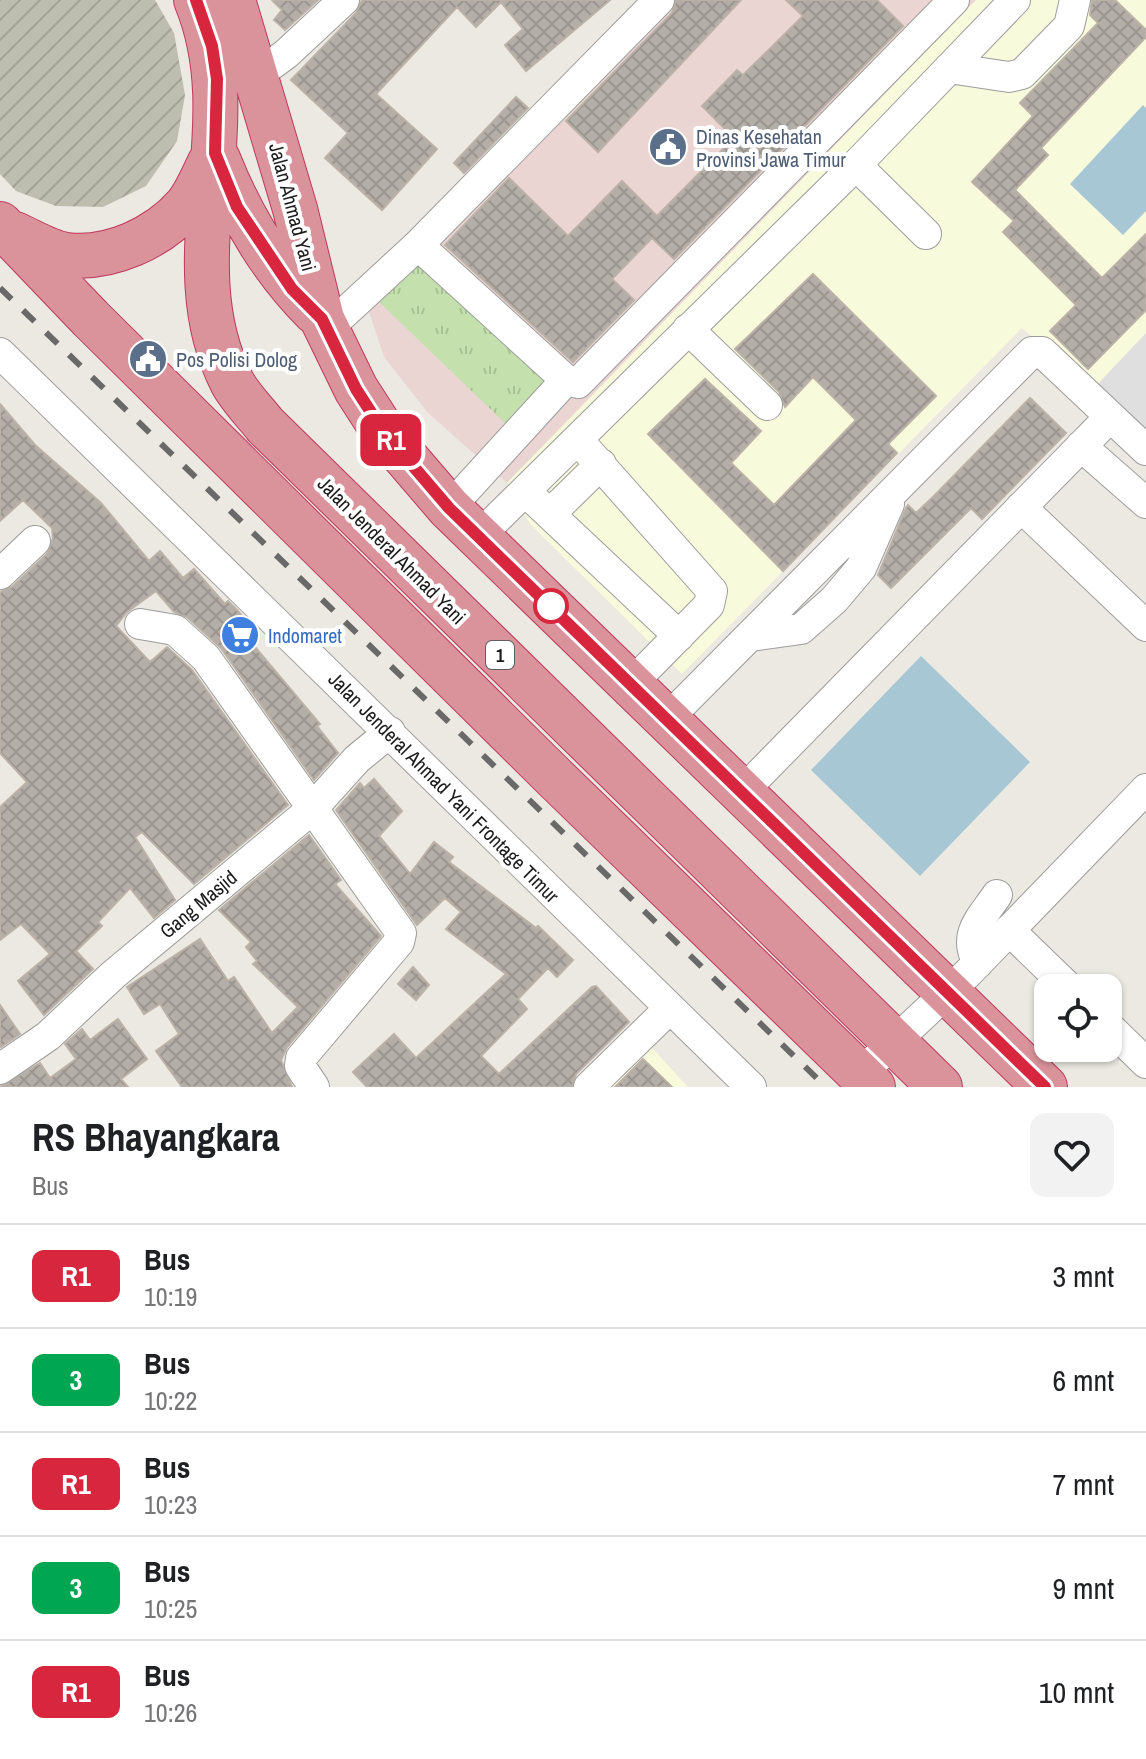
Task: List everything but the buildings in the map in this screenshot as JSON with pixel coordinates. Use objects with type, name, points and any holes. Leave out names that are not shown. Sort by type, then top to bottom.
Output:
[{"type":"highway","name":"Jalan Jenderal Ahmad Yani","points":[[196,0],[212,46],[217,79],[216,151],[204,263],[216,344],[233,384],[265,425],[928,1010],[940,1087]]},
{"type":"highway","name":"Jalan Ahmad Yani","points":[[233,0],[324,324],[356,389],[383,431],[464,522],[742,792],[928,1010],[1045,1087]]},
{"type":"highway","points":[[3,227],[66,255],[99,254],[132,244],[162,228],[187,205],[258,82]]},
{"type":"highway","points":[[216,151],[248,226],[292,289],[324,324]]},
{"type":"highway","name":"1","points":[[3,227],[125,353],[866,1081]]},
{"type":"street","points":[[258,82],[344,0]]},
{"type":"street","points":[[324,324],[418,245],[659,0]]},
{"type":"street","points":[[464,522],[525,491],[856,165],[1015,0]]},
{"type":"street","points":[[949,68],[1009,77],[1022,74],[1069,26],[1075,0]]},
{"type":"street","points":[[418,245],[566,380],[578,383],[950,2]]},
{"type":"street","points":[[856,165],[926,234]]},
{"type":"street","points":[[688,329],[767,405]]},
{"type":"street","points":[[668,718],[1032,352],[1042,352],[1146,450]]},
{"type":"street","name":"Jalan Jenderal Ahmad Yani Frontage Timur","points":[[0,353],[751,1087]]},
{"type":"street","points":[[464,522],[566,380]]},
{"type":"street","points":[[742,792],[1110,417]]},
{"type":"street","points":[[578,440],[712,591],[709,605],[631,684]]},
{"type":"street","points":[[1081,446],[1146,503]]},
{"type":"street","points":[[550,514],[601,464]]},
{"type":"street","points":[[525,491],[679,636]]},
{"type":"street","points":[[1021,507],[1146,626]]},
{"type":"street","points":[[0,574],[35,541]]},
{"type":"street","points":[[140,624],[175,630],[196,648],[238,700],[311,810],[401,933],[399,942],[301,1058],[300,1066],[314,1087]]},
{"type":"street","name":"Gang Masjid","points":[[0,1069],[48,1036],[113,975],[311,810],[357,759],[390,732]]},
{"type":"street","points":[[866,1081],[928,1010],[1146,789]]},
{"type":"street","points":[[928,1010],[970,943],[973,930],[997,895]]},
{"type":"street","points":[[1009,930],[1055,974]]},
{"type":"street","points":[[589,1087],[669,1009]]},
{"type":"street","points":[[1122,1040],[1146,1063]]},
{"type":"shaded area","points":[[0,0],[155,0],[174,33],[185,95],[177,141],[146,186],[103,207],[56,206],[16,191],[0,174]]},
{"type":"shaded area","name":"Dinas Kesehatan Provinsi Jawa Timur","points":[[642,0],[976,0],[507,483],[428,413],[384,357],[363,294]]},
{"type":"shaded area","points":[[976,0],[1146,0],[1146,434],[1022,328],[682,674],[530,524],[507,483]]},
{"type":"shaded area","points":[[1146,333],[1146,434],[1093,389]]},
{"type":"shaded area","points":[[643,1038],[688,1087],[593,1087]]},
{"type":"green space","points":[[424,251],[558,379],[511,429],[377,300]]},
{"type":"water","points":[[1143,105],[1146,108],[1146,211],[1123,235],[1070,184]]},
{"type":"water","points":[[921,656],[1030,762],[920,876],[811,770]]},
{"type":"railway","points":[[0,288],[826,1087]]},
{"type":"bus line","name":"R1","points":[[196,0],[212,46],[217,79],[215,153],[237,207],[292,289],[322,319],[356,389],[383,431],[449,508],[1045,1087]]},
{"type":"place","name":"Dinas Kesehatan Provinsi Jawa Timur","points":[[668,147]]},
{"type":"place","name":"Pos Polisi Dolog","points":[[148,359]]},
{"type":"place","name":"Indomaret","points":[[240,635]]}]
